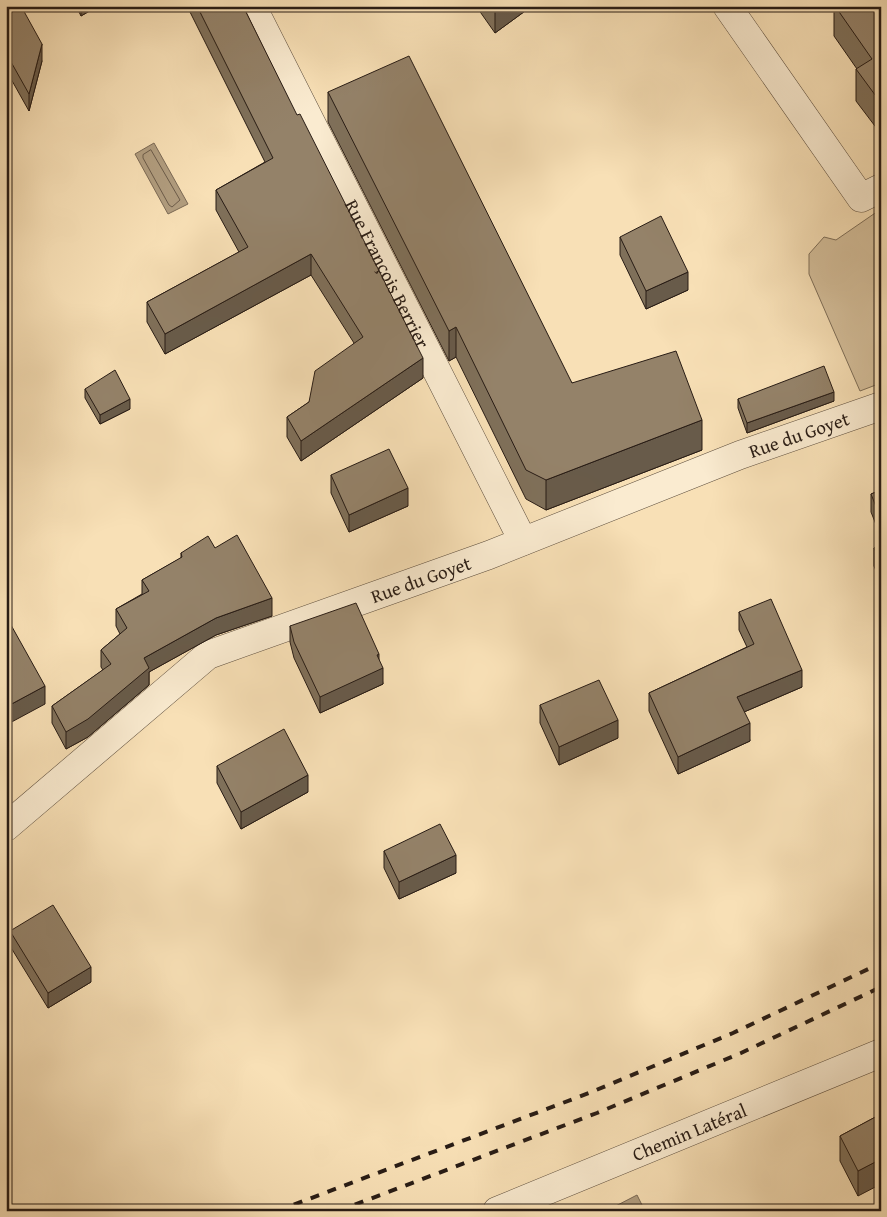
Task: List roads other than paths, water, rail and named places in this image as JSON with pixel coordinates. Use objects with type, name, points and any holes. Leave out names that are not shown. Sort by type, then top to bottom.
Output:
[{"type":"street","name":"Rue François Berrier","points":[[252,6],[523,541]]},
{"type":"street","points":[[727,6],[861,198],[881,188]]},
{"type":"street","name":"Rue du Goyet","points":[[6,826],[208,655],[523,541],[740,455],[881,406]]},
{"type":"street","name":"Chemin Latéral","points":[[497,1211],[881,1053]]},
{"type":"water","points":[[154,143],[188,204],[168,214],[135,154]]},
{"type":"water","points":[[637,1195],[645,1211],[606,1211]]},
{"type":"railway","points":[[277,1211],[589,1093],[733,1033],[881,963]]},
{"type":"railway","points":[[338,1211],[597,1113],[741,1053],[881,987]]}]
